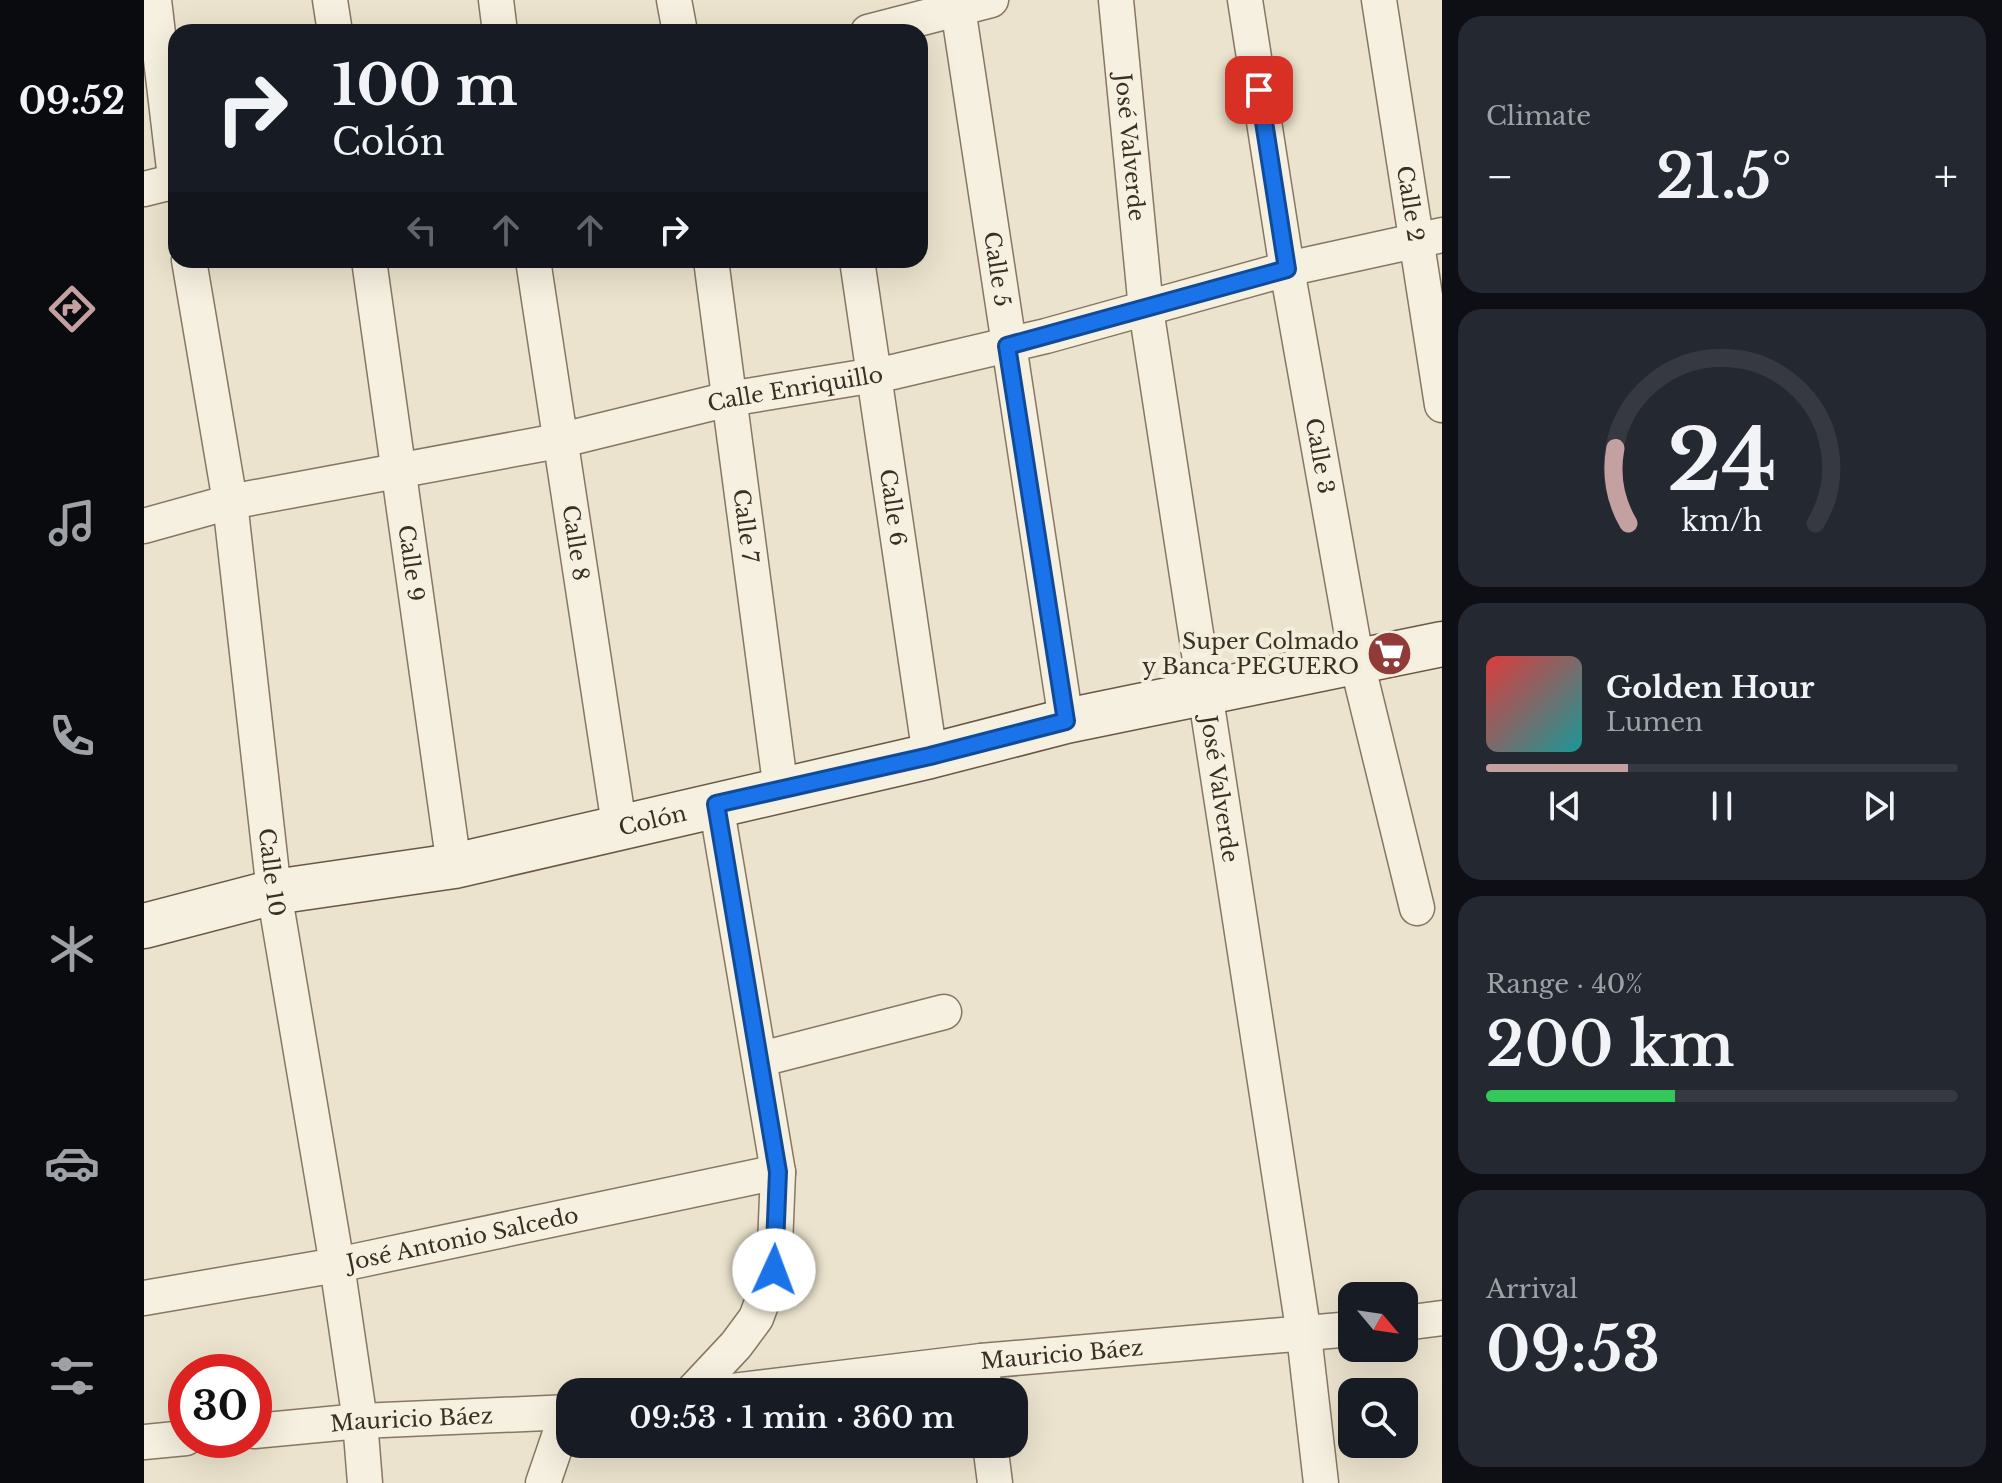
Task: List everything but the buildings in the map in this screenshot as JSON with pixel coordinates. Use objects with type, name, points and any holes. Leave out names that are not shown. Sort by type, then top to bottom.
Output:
[{"type":"street","points":[[154,0],[168,116]]},
{"type":"street","points":[[330,0],[334,24]]},
{"type":"street","points":[[496,0],[499,24]]},
{"type":"street","points":[[674,0],[678,24]]},
{"type":"street","name":"José Valverde","points":[[1116,0],[1146,309],[1304,1335],[1321,1483]]},
{"type":"street","name":"Calle 3","points":[[1245,0],[1287,269],[1357,663],[1417,908]]},
{"type":"street","name":"Calle 2","points":[[1379,0],[1428,238],[1442,405]]},
{"type":"street","points":[[899,24],[975,4]]},
{"type":"street","name":"Calle 5","points":[[975,4],[1007,346],[1066,721]]},
{"type":"street","points":[[144,189],[168,184]]},
{"type":"street","name":"Calle Enriquillo","points":[[144,526],[230,502],[558,441],[729,399],[873,375],[1007,346],[1287,269],[1428,238]]},
{"type":"street","name":"Calle 10","points":[[190,268],[230,502],[274,892],[337,1265],[360,1421],[365,1483]]},
{"type":"street","name":"Calle 9","points":[[370,268],[454,866]]},
{"type":"street","name":"Calle 8","points":[[534,268],[558,441],[619,825]]},
{"type":"street","name":"Calle 7","points":[[712,268],[781,791]]},
{"type":"street","name":"Calle 6","points":[[858,268],[930,756]]},
{"type":"street","name":"Colón","points":[[144,926],[274,892],[454,866],[619,825],[930,756],[1066,721],[1442,644]]},
{"type":"street","points":[[705,1378],[756,1318],[774,1270],[778,1172],[716,804]]},
{"type":"street","points":[[761,1059],[944,1012]]},
{"type":"street","name":"José Antonio Salcedo","points":[[144,1298],[337,1265],[778,1172]]},
{"type":"street","points":[[1418,1321],[1442,1318]]},
{"type":"street","name":"Mauricio Báez","points":[[951,1378],[1338,1331]]},
{"type":"street","name":"Mauricio Báez","points":[[272,1429],[360,1421],[556,1413]]},
{"type":"street","points":[[144,1442],[168,1440]]},
{"type":"street","points":[[543,1483],[556,1447]]},
{"type":"street","points":[[992,1458],[995,1483]]},
{"type":"place","name":"Super Colmado y Banca PEGUERO","points":[[1390,654]]},
{"type":"route","points":[[774,1270],[778,1172],[716,804],[930,756],[1066,721],[1007,346],[1184,300],[1287,269],[1259,90]]}]
